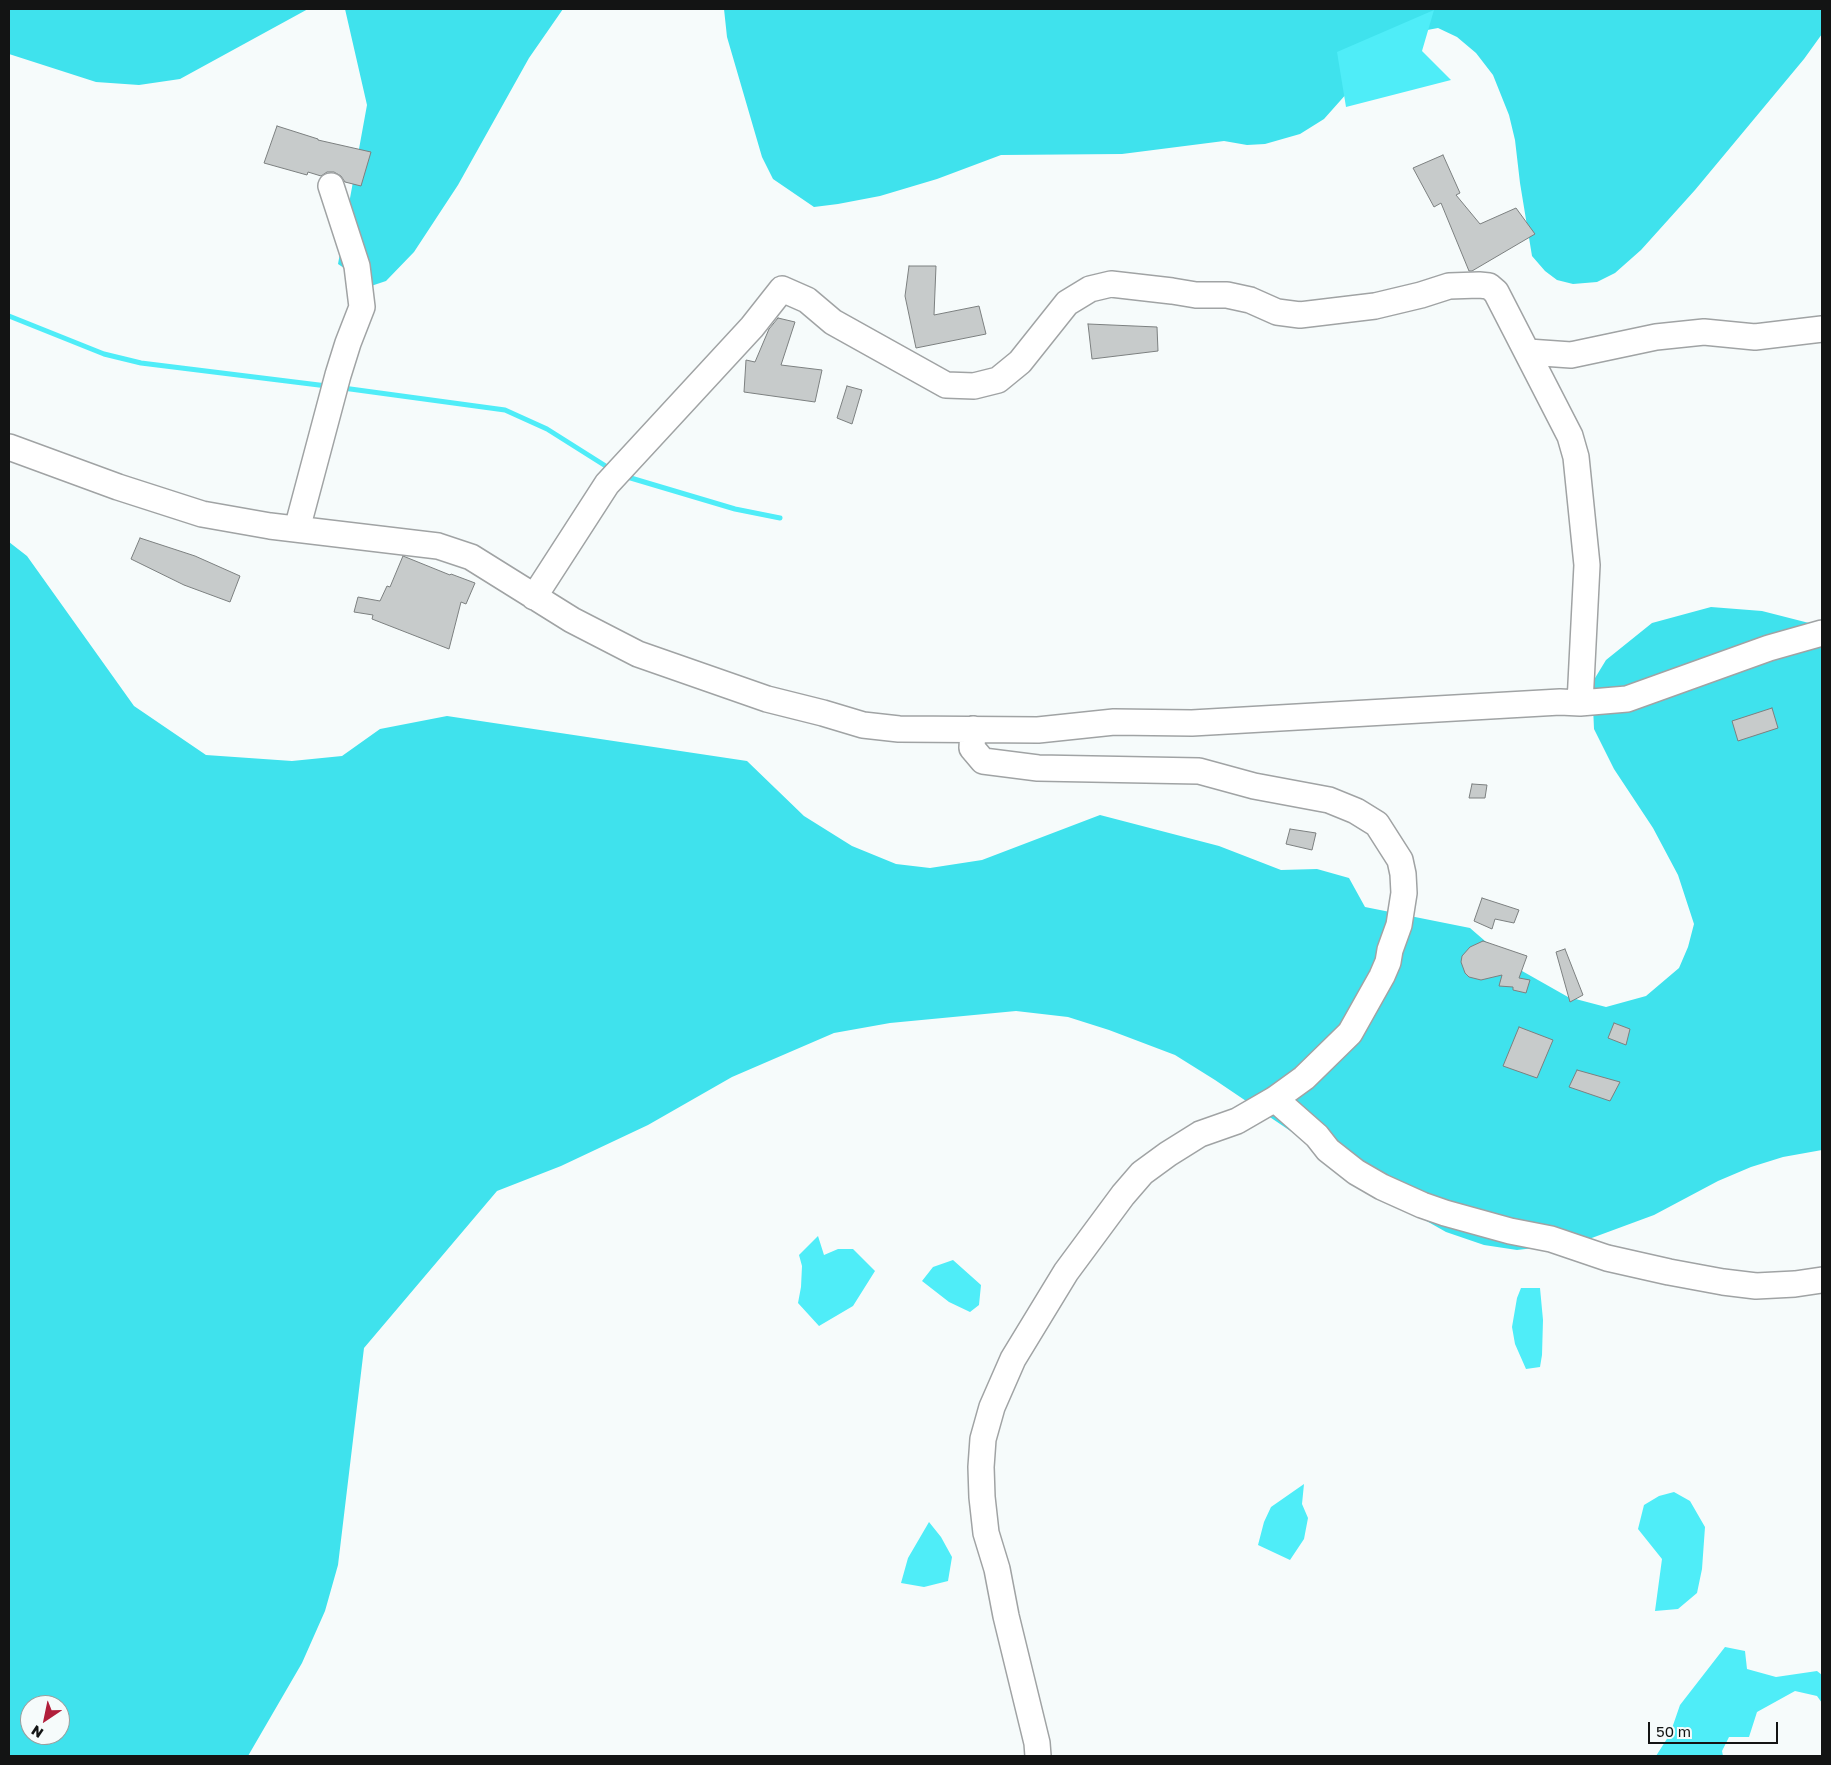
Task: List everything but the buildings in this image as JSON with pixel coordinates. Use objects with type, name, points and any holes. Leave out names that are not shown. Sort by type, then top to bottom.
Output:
[{"type":"street","points":[[297,529],[338,375],[362,307],[357,266],[331,186]]},
{"type":"street","points":[[534,597],[607,484],[752,327],[782,290],[807,300],[833,322],[946,385],[974,386],[998,380],[1020,362],[1067,303],[1090,289],[1111,284],[1196,295],[1227,295],[1250,300],[1277,312],[1300,315],[1374,306],[1449,286],[1489,286],[1496,292],[1528,352],[1570,436],[1576,457],[1587,565],[1580,703]]},
{"type":"street","points":[[1528,352],[1571,355],[1666,336],[1704,332],[1755,336],[1822,329]]},
{"type":"street","points":[[9,447],[118,487],[202,514],[270,526],[438,546],[471,557],[572,620],[638,654],[767,699],[863,725],[899,729],[1038,730],[1114,722],[1192,723],[1627,699],[1768,648],[1822,633]]},
{"type":"street","points":[[973,729],[972,748],[983,761],[1038,768],[1199,772],[1254,786],[1328,800],[1356,811],[1377,824],[1400,860],[1403,874],[1404,893],[1399,925],[1390,950],[1388,962],[1350,1033],[1304,1078],[1275,1099],[1237,1121],[1200,1134],[1142,1173],[1123,1195],[1066,1272],[1013,1358],[992,1407],[983,1439],[981,1467],[986,1533],[997,1569],[1006,1616],[1037,1743],[1038,1756]]},
{"type":"street","points":[[1275,1099],[1317,1136],[1328,1150],[1356,1172],[1406,1198],[1445,1213],[1510,1231],[1551,1239],[1607,1258],[1723,1282],[1756,1286],[1795,1284],[1822,1280]]},
{"type":"shaded area","points":[[9,9],[308,9],[180,79],[139,85],[96,82],[9,54]]},
{"type":"shaded area","points":[[345,9],[563,9],[529,58],[458,185],[414,252],[386,281],[371,286],[338,264],[367,105]]},
{"type":"shaded area","points":[[724,9],[1822,9],[1822,34],[1804,59],[1695,190],[1641,250],[1615,273],[1597,282],[1573,284],[1557,280],[1545,271],[1532,256],[1515,140],[1509,115],[1493,75],[1476,53],[1457,37],[1438,28],[1422,31],[1348,92],[1324,119],[1300,134],[1265,144],[1247,145],[1224,141],[1122,154],[1001,155],[937,179],[880,196],[814,207],[773,179],[762,157],[727,37]]},
{"type":"shaded area","points":[[1434,10],[1422,51],[1451,80],[1346,107],[1337,52]]},
{"type":"shaded area","points":[[9,542],[27,556],[134,706],[206,755],[292,761],[342,756],[380,729],[447,716],[747,761],[804,816],[852,846],[896,864],[930,868],[982,860],[1100,815],[1219,846],[1281,870],[1317,869],[1349,878],[1365,907],[1470,928],[1515,967],[1568,997],[1606,1007],[1646,996],[1679,968],[1688,947],[1694,924],[1678,875],[1653,828],[1614,769],[1594,729],[1592,683],[1606,660],[1652,623],[1711,607],[1762,611],[1809,623],[1822,632],[1822,1150],[1783,1157],[1751,1167],[1718,1181],[1654,1215],[1589,1239],[1517,1250],[1484,1245],[1446,1232],[1388,1197],[1175,1055],[1109,1030],[1068,1017],[1016,1011],[890,1023],[834,1033],[732,1077],[648,1125],[561,1166],[497,1191],[364,1348],[338,1565],[325,1611],[302,1663],[248,1756],[9,1756]]},
{"type":"shaded area","points":[[818,1236],[824,1255],[838,1249],[853,1249],[875,1271],[853,1306],[819,1326],[798,1303],[802,1266],[799,1255]]},
{"type":"shaded area","points":[[953,1260],[981,1285],[979,1305],[970,1312],[949,1302],[922,1281],[933,1267]]},
{"type":"shaded area","points":[[1521,1288],[1540,1288],[1543,1320],[1540,1367],[1526,1369],[1515,1344],[1512,1327],[1517,1298]]},
{"type":"shaded area","points":[[1304,1484],[1302,1504],[1308,1518],[1304,1539],[1290,1560],[1258,1545],[1264,1522],[1271,1507]]},
{"type":"shaded area","points":[[1674,1492],[1690,1501],[1705,1527],[1702,1569],[1697,1593],[1678,1609],[1655,1611],[1662,1559],[1638,1529],[1644,1505],[1659,1496]]},
{"type":"shaded area","points":[[929,1522],[941,1537],[952,1557],[948,1581],[924,1587],[901,1583],[908,1558]]},
{"type":"shaded area","points":[[1725,1647],[1745,1651],[1747,1669],[1776,1677],[1817,1671],[1822,1675],[1822,1703],[1817,1696],[1795,1691],[1757,1712],[1749,1737],[1729,1737],[1722,1751],[1723,1756],[1656,1756],[1670,1734],[1680,1705]]},
{"type":"waterway","points":[[9,316],[104,354],[141,363],[327,386]]},
{"type":"waterway","points":[[343,388],[505,410],[547,429],[612,470]]},
{"type":"waterway","points":[[624,476],[735,509],[780,518]]}]
